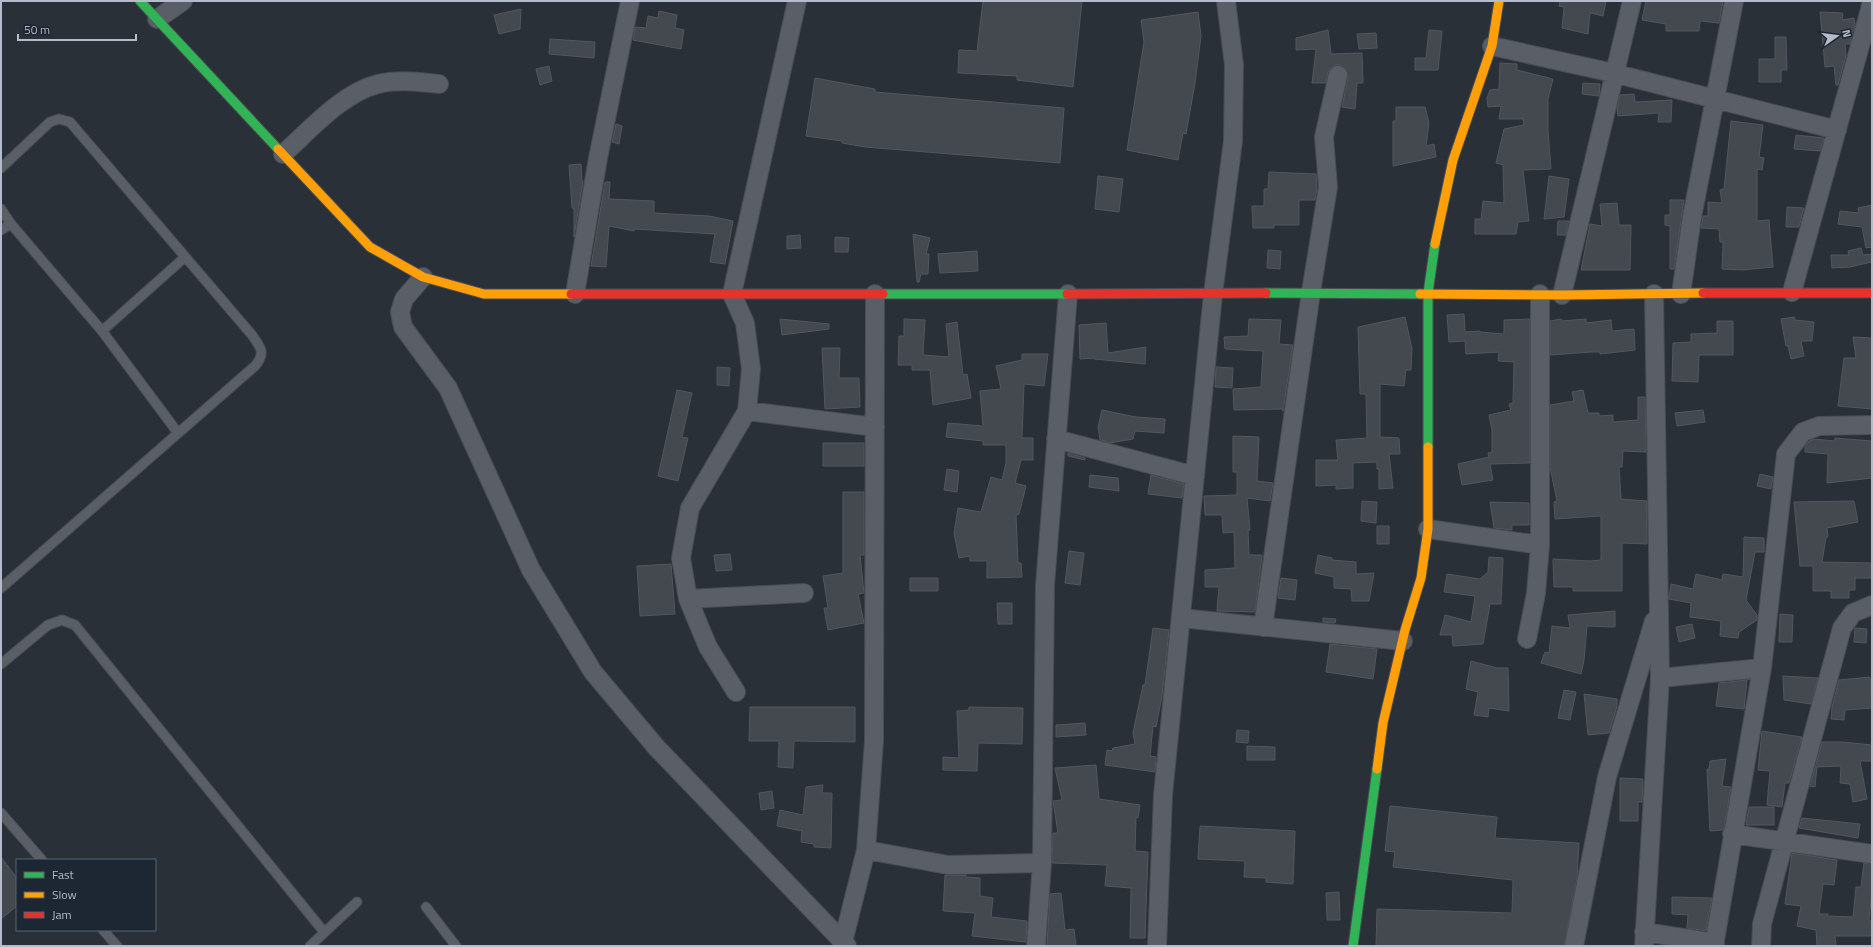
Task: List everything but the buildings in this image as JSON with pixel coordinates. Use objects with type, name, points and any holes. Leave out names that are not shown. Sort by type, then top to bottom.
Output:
[{"type":"street","points":[[140,1],[370,247],[423,277],[484,294],[1213,294],[1311,292],[1562,295],[1792,292],[1872,293]]},
{"type":"street","points":[[157,19],[183,1]]},
{"type":"street","points":[[575,294],[598,158],[630,1]]},
{"type":"street","points":[[736,692],[708,647],[688,599],[681,558],[690,508],[747,411],[751,369],[745,323],[732,294],[797,1]]},
{"type":"street","points":[[1157,946],[1163,795],[1213,294],[1233,141],[1234,65],[1226,1]]},
{"type":"street","points":[[1353,946],[1383,723],[1403,641],[1422,578],[1428,530],[1428,293],[1436,236],[1453,160],[1492,46],[1499,1]]},
{"type":"street","points":[[1562,295],[1613,73],[1632,1]]},
{"type":"street","points":[[1681,294],[1692,217],[1734,1]]},
{"type":"street","points":[[1792,292],[1872,2]]},
{"type":"street","points":[[1492,46],[1716,98],[1836,130]]},
{"type":"street","points":[[1263,627],[1311,292],[1328,187],[1324,137],[1338,75]]},
{"type":"street","points":[[283,154],[357,91],[378,84],[400,81],[439,84]]},
{"type":"street","points":[[423,277],[404,299],[400,312],[403,327],[448,388],[531,570],[593,672],[656,747],[845,944]]},
{"type":"street","points":[[845,944],[866,850],[874,742],[875,294]]},
{"type":"street","points":[[1036,946],[1042,863],[1045,585],[1068,294]]},
{"type":"street","points":[[1527,639],[1536,594],[1540,545],[1540,294]]},
{"type":"street","points":[[1654,294],[1660,678],[1644,939],[1715,944],[1732,834],[1762,668],[1786,454],[1802,432],[1819,426],[1872,424]]},
{"type":"street","points":[[747,411],[875,427]]},
{"type":"street","points":[[1056,439],[1195,476]]},
{"type":"street","points":[[1428,530],[1540,545]]},
{"type":"street","points":[[688,599],[804,593]]},
{"type":"street","points":[[1574,946],[1607,777],[1659,603]]},
{"type":"street","points":[[1761,946],[1762,924],[1842,628],[1853,613],[1872,605]]},
{"type":"street","points":[[1180,618],[1403,641]]},
{"type":"street","points":[[1660,678],[1762,668]]},
{"type":"street","points":[[1732,834],[1872,854]]},
{"type":"street","points":[[866,850],[948,865],[1042,863]]},
{"type":"lane","points":[[1,168],[50,122],[59,119],[70,122],[184,258],[252,335],[262,352],[262,359],[255,366],[1,588]]},
{"type":"lane","points":[[1,209],[11,224],[102,331],[178,433]]},
{"type":"lane","points":[[1,230],[11,224]]},
{"type":"lane","points":[[102,331],[184,258]]},
{"type":"lane","points":[[1,664],[48,625],[62,620],[75,625],[324,932]]},
{"type":"lane","points":[[1,813],[41,859]]},
{"type":"lane","points":[[310,946],[357,902]]},
{"type":"lane","points":[[426,907],[456,946]]},
{"type":"lane","points":[[104,931],[117,946]]},
{"type":"traffic: fast","points":[[140,1],[278,149]]},
{"type":"traffic: fast","points":[[1428,447],[1428,293],[1435,244]]},
{"type":"traffic: fast","points":[[1266,293],[1420,294]]},
{"type":"traffic: fast","points":[[883,294],[1067,294]]},
{"type":"traffic: fast","points":[[1353,946],[1377,769]]},
{"type":"traffic: slow","points":[[1435,244],[1453,160],[1492,46],[1499,1]]},
{"type":"traffic: slow","points":[[278,149],[370,247],[423,277],[484,294],[571,294]]},
{"type":"traffic: slow","points":[[1420,294],[1564,295],[1703,293]]},
{"type":"traffic: slow","points":[[1377,769],[1383,723],[1405,630],[1421,578],[1428,529],[1428,447]]},
{"type":"traffic: jam","points":[[1067,294],[1266,293]]},
{"type":"traffic: jam","points":[[1703,293],[1872,293]]},
{"type":"traffic: jam","points":[[571,294],[883,294]]}]
